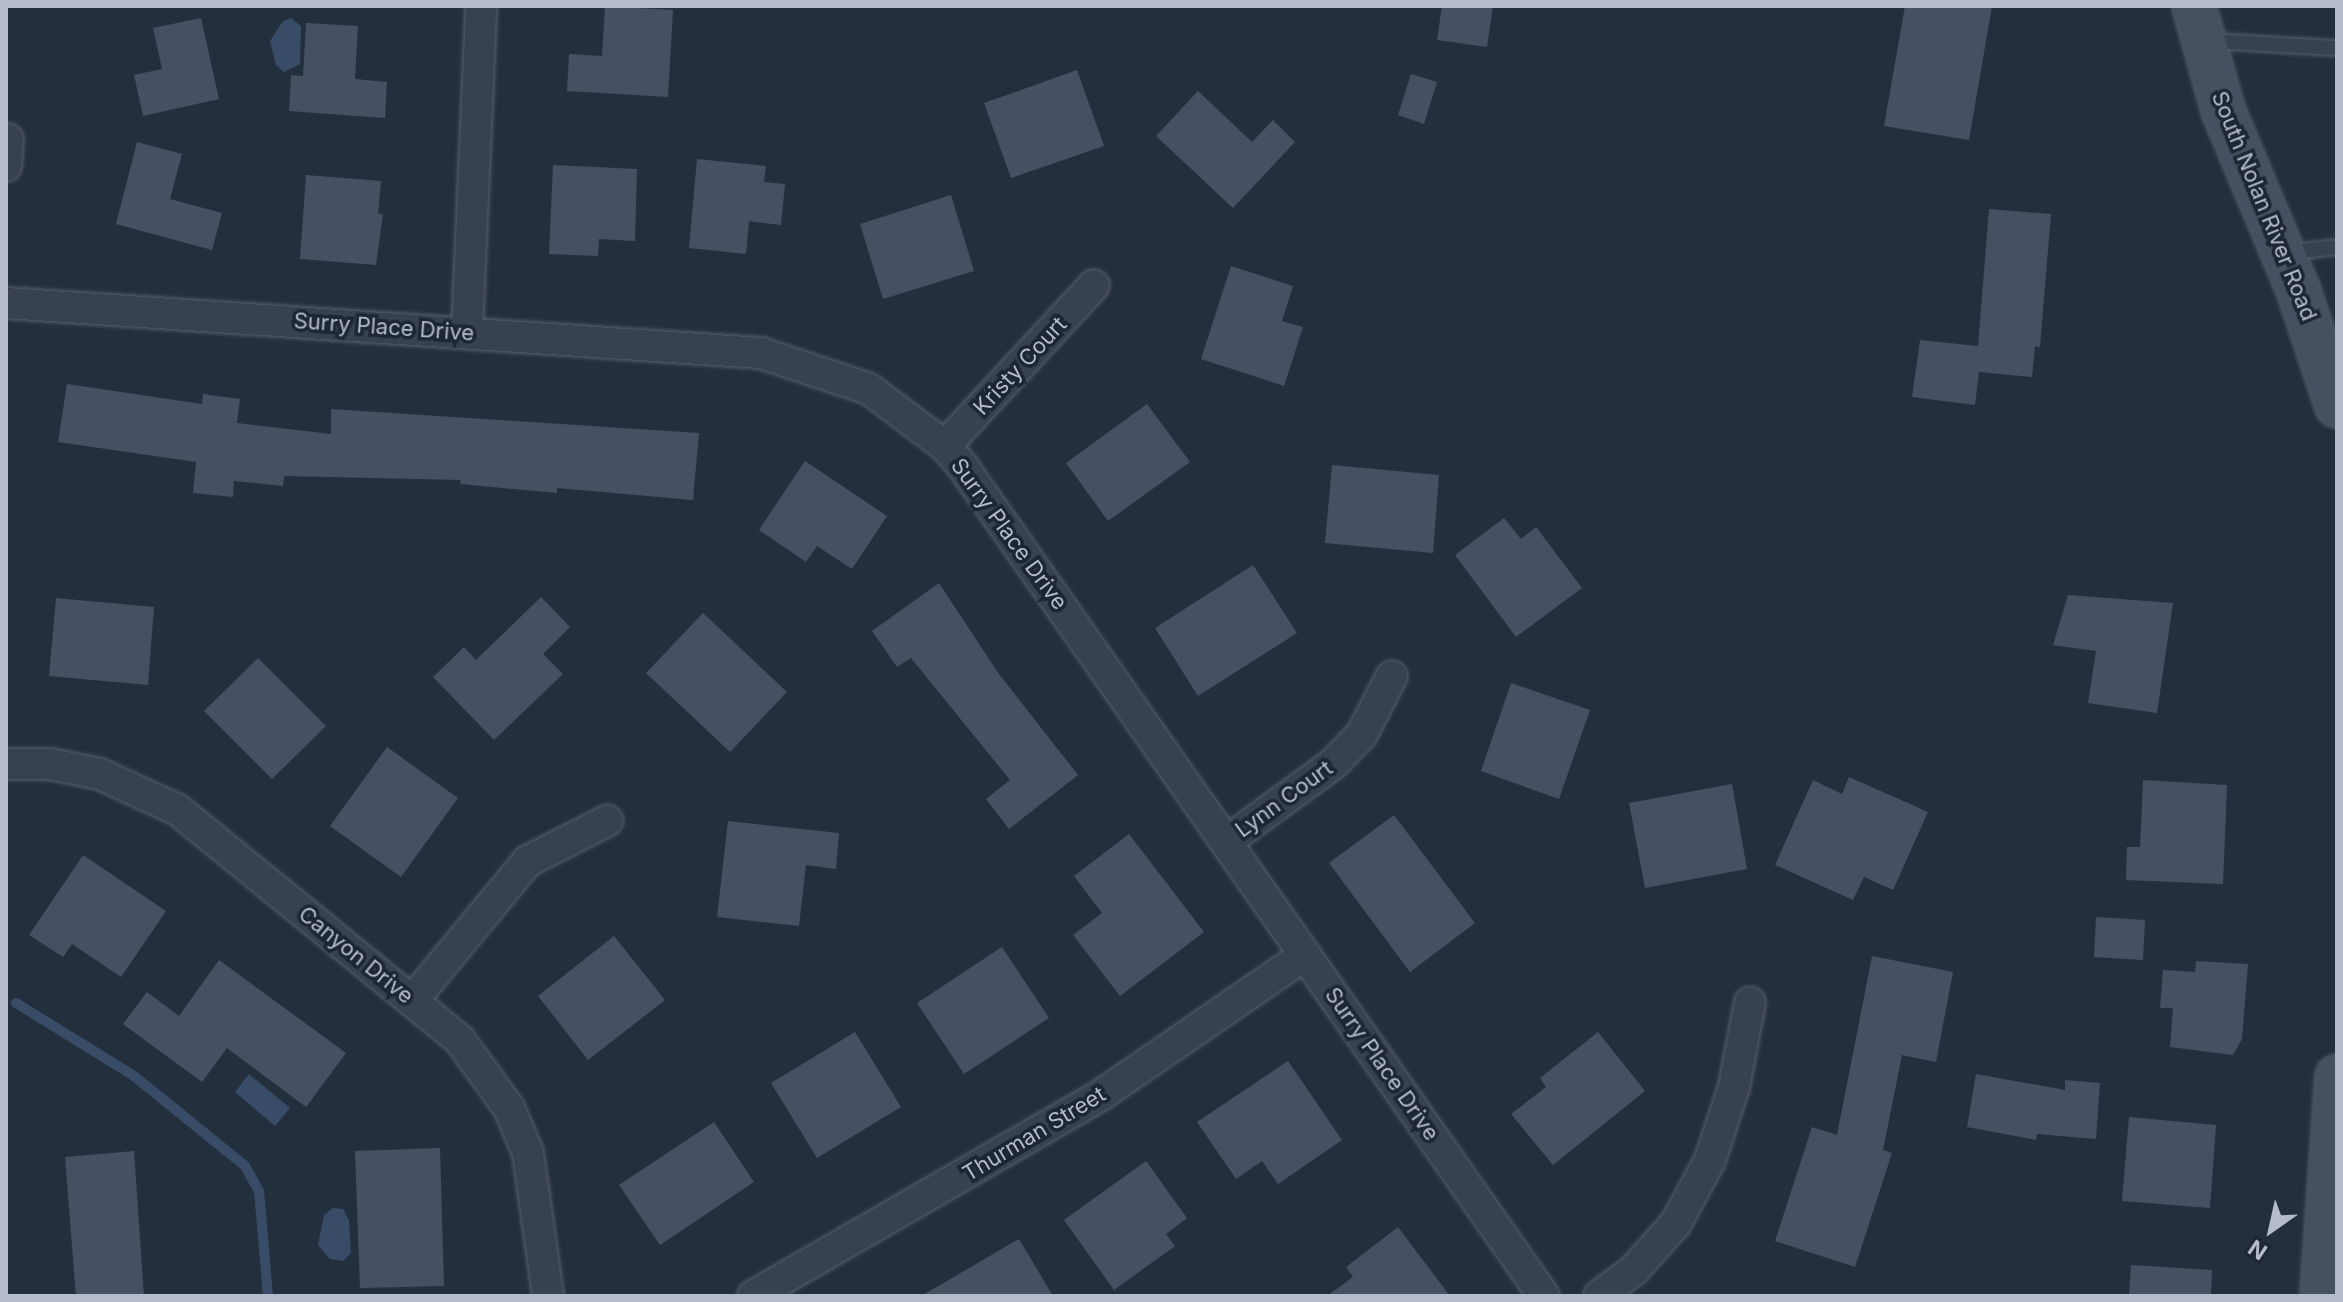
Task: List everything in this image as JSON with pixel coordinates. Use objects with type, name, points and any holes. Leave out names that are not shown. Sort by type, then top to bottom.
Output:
[{"type":"main road","name":"South Nolan River Road","points":[[2198,23],[2223,110],[2283,253],[2337,406]]},
{"type":"main road","points":[[2322,1296],[2337,1077]]},
{"type":"street","points":[[467,332],[481,6]]},
{"type":"street","name":"Kristy Court","points":[[945,446],[1094,285]]},
{"type":"street","name":"Surry Place Drive","points":[[6,303],[761,353],[869,389],[945,446],[1544,1296]]},
{"type":"street","name":"Lynn Court","points":[[1226,842],[1333,764],[1362,734],[1392,676]]},
{"type":"street","name":"Canyon Drive","points":[[6,764],[50,764],[100,774],[178,810],[459,1039],[509,1108],[528,1153],[548,1296]]},
{"type":"street","points":[[412,1001],[528,861],[607,821]]},
{"type":"street","name":"Thurman Street","points":[[753,1296],[1104,1093],[1305,955]]},
{"type":"street","points":[[1599,1296],[1634,1270],[1676,1223],[1710,1160],[1734,1087],[1750,1002]]},
{"type":"lane","points":[[2198,23],[2337,48]]},
{"type":"lane","points":[[2283,253],[2337,247]]},
{"type":"water","points":[[291,18],[301,26],[300,64],[284,72],[276,65],[270,41],[283,21]]},
{"type":"water","points":[[249,1074],[290,1108],[275,1126],[235,1092]]},
{"type":"water","points":[[333,1208],[343,1209],[349,1220],[351,1253],[343,1261],[330,1259],[318,1245],[324,1215]]},
{"type":"building","points":[[605,6],[673,10],[668,97],[567,91],[569,54],[602,56]]},
{"type":"building","points":[[1442,6],[1493,6],[1487,47],[1437,40]]},
{"type":"building","points":[[1905,6],[1992,6],[1969,140],[1884,126]]},
{"type":"building","points":[[201,18],[219,99],[143,116],[134,75],[162,69],[153,28]]},
{"type":"building","points":[[306,23],[358,26],[355,79],[387,82],[385,118],[289,111],[291,75],[303,76]]},
{"type":"building","points":[[1077,70],[1104,146],[1011,178],[984,103]]},
{"type":"building","points":[[1411,74],[1437,82],[1424,124],[1398,115]]},
{"type":"building","points":[[1198,91],[1252,142],[1273,120],[1295,142],[1233,208],[1156,136]]},
{"type":"building","points":[[137,142],[182,154],[170,199],[222,213],[212,250],[116,224]]},
{"type":"building","points":[[697,159],[766,166],[764,182],[785,184],[781,225],[749,221],[746,254],[689,248]]},
{"type":"building","points":[[553,165],[637,169],[635,241],[599,239],[598,256],[549,254]]},
{"type":"building","points":[[306,175],[381,181],[378,214],[383,214],[376,265],[300,259]]},
{"type":"building","points":[[951,195],[974,271],[883,299],[860,224]]},
{"type":"building","points":[[1989,209],[2051,214],[2040,347],[2035,346],[2032,377],[1979,372],[1975,405],[1912,397],[1920,340],[1978,346]]},
{"type":"building","points":[[1231,266],[1293,286],[1282,321],[1303,327],[1284,386],[1201,359]]},
{"type":"building","points":[[67,384],[202,404],[203,394],[240,399],[237,423],[331,434],[331,409],[699,433],[693,500],[557,488],[557,493],[460,484],[461,480],[284,476],[283,486],[234,481],[233,497],[193,493],[196,462],[58,442]]},
{"type":"building","points":[[1147,404],[1190,462],[1108,521],[1066,463]]},
{"type":"building","points":[[805,461],[887,516],[852,569],[817,546],[806,562],[759,530]]},
{"type":"building","points":[[1332,465],[1439,475],[1433,553],[1325,543]]},
{"type":"building","points":[[1504,518],[1521,539],[1536,527],[1582,588],[1516,637],[1455,555]]},
{"type":"building","points":[[1253,565],[1297,633],[1198,696],[1155,628]]},
{"type":"building","points":[[939,583],[999,674],[1078,775],[1009,829],[986,799],[1010,780],[911,658],[897,667],[872,631]]},
{"type":"building","points":[[2068,595],[2173,603],[2157,713],[2088,703],[2096,651],[2053,645]]},
{"type":"building","points":[[541,597],[570,627],[543,654],[563,674],[494,740],[433,677],[464,647],[476,660]]},
{"type":"building","points":[[56,598],[154,607],[148,685],[49,676]]},
{"type":"building","points":[[703,613],[787,692],[730,752],[646,673]]},
{"type":"building","points":[[258,658],[326,726],[272,779],[204,711]]},
{"type":"building","points":[[1511,683],[1590,710],[1559,799],[1481,771]]},
{"type":"building","points":[[387,747],[458,798],[401,877],[330,826]]},
{"type":"building","points":[[1849,777],[1928,812],[1893,890],[1864,877],[1853,900],[1775,865],[1813,780],[1842,794]]},
{"type":"building","points":[[2143,780],[2227,785],[2223,884],[2126,880],[2127,847],[2140,847]]},
{"type":"building","points":[[1732,784],[1747,869],[1645,888],[1629,803]]},
{"type":"building","points":[[1394,815],[1475,923],[1410,972],[1329,863]]},
{"type":"building","points":[[728,821],[839,833],[836,869],[806,865],[799,926],[717,917]]},
{"type":"building","points":[[1129,834],[1204,932],[1120,996],[1073,935],[1102,913],[1074,876]]},
{"type":"building","points":[[83,855],[166,911],[121,977],[72,944],[63,957],[29,935]]},
{"type":"building","points":[[2096,917],[2145,920],[2143,960],[2094,957]]},
{"type":"building","points":[[614,936],[665,1000],[588,1060],[538,996]]},
{"type":"building","points":[[1002,947],[1049,1018],[964,1074],[917,1003]]},
{"type":"building","points":[[1872,956],[1953,972],[1936,1062],[1902,1055],[1883,1150],[1892,1153],[1855,1267],[1775,1241],[1812,1127],[1837,1135]]},
{"type":"building","points":[[219,960],[346,1053],[306,1107],[227,1048],[202,1082],[123,1024],[147,992],[179,1016]]},
{"type":"building","points":[[2196,961],[2248,964],[2242,1039],[2233,1055],[2170,1047],[2173,1008],[2160,1008],[2163,970],[2195,972]]},
{"type":"building","points":[[855,1032],[901,1107],[817,1158],[771,1083]]},
{"type":"building","points":[[1598,1032],[1645,1091],[1553,1165],[1511,1114],[1546,1087],[1540,1078]]},
{"type":"building","points":[[1288,1061],[1342,1140],[1278,1184],[1262,1161],[1236,1179],[1197,1122]]},
{"type":"building","points":[[1976,1074],[2065,1090],[2065,1080],[2100,1083],[2096,1139],[2037,1134],[2036,1140],[1967,1127]]},
{"type":"building","points":[[2129,1117],[2216,1125],[2210,1208],[2122,1201]]},
{"type":"building","points":[[714,1122],[754,1182],[660,1245],[619,1185]]},
{"type":"building","points":[[440,1148],[444,1286],[360,1288],[355,1151]]},
{"type":"building","points":[[134,1151],[144,1296],[76,1296],[65,1157]]},
{"type":"building","points":[[1146,1161],[1187,1218],[1166,1234],[1175,1246],[1114,1290],[1064,1220]]},
{"type":"building","points":[[1398,1227],[1450,1296],[1327,1296],[1353,1277],[1346,1267]]},
{"type":"building","points":[[1019,1239],[1053,1296],[921,1296]]},
{"type":"building","points":[[2131,1265],[2212,1270],[2211,1296],[2129,1296]]},
{"type":"waterway","points":[[16,1003],[134,1076],[245,1166],[259,1191],[268,1296]]}]
